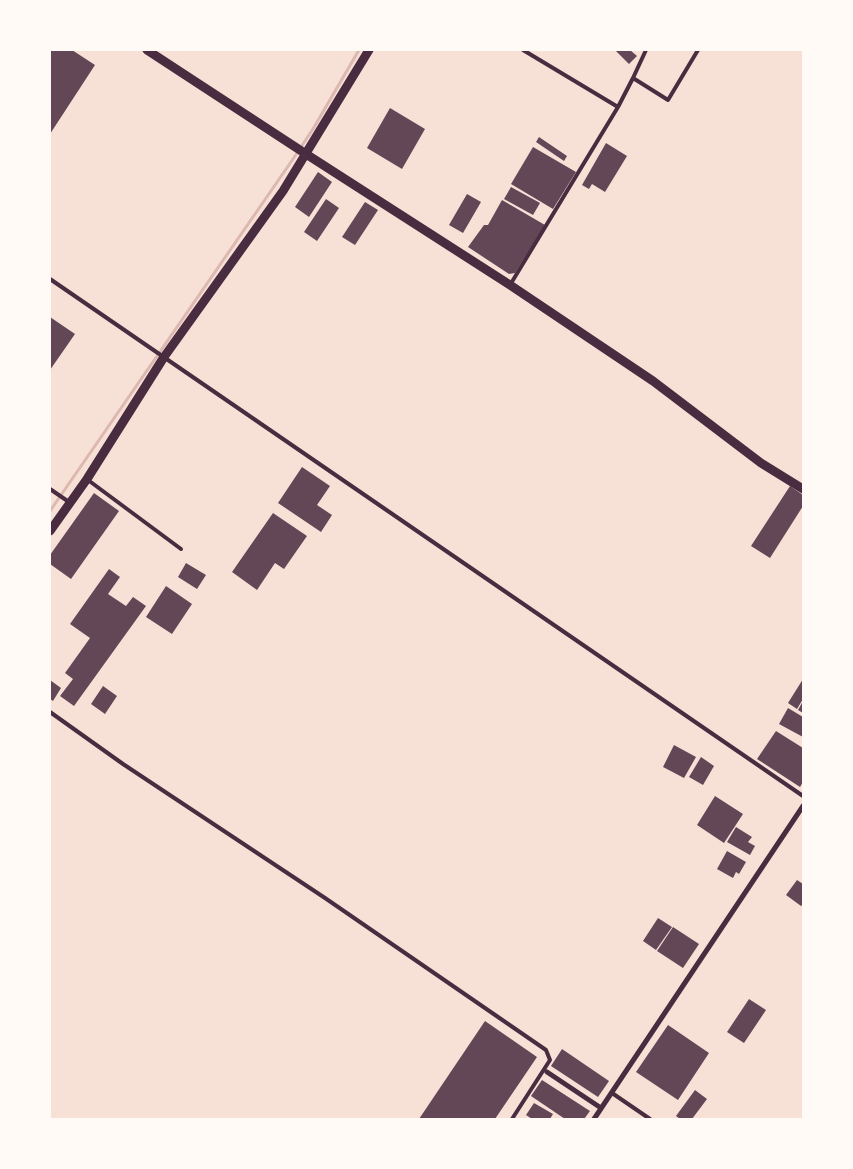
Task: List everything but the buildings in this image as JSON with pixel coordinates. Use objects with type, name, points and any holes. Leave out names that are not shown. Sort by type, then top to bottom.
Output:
[{"type":"street","points":[[147,50],[510,285],[653,381],[761,463],[803,489]]},
{"type":"street","points":[[50,531],[87,479],[164,358],[283,192],[369,50]]},
{"type":"street","points":[[594,1119],[803,806]]},
{"type":"street","points":[[547,1072],[601,1108]]},
{"type":"lane","points":[[523,50],[618,107]]},
{"type":"lane","points":[[510,285],[618,107],[646,50]]},
{"type":"lane","points":[[633,78],[668,100],[698,50]]},
{"type":"lane","points":[[50,279],[803,796]]},
{"type":"lane","points":[[87,479],[180,549]]},
{"type":"lane","points":[[50,489],[69,502]]},
{"type":"lane","points":[[50,712],[123,764],[325,898],[546,1050],[550,1060],[512,1119]]},
{"type":"lane","points":[[612,1093],[650,1119]]},
{"type":"waterway","points":[[50,511],[293,159],[313,129],[359,50]]}]
